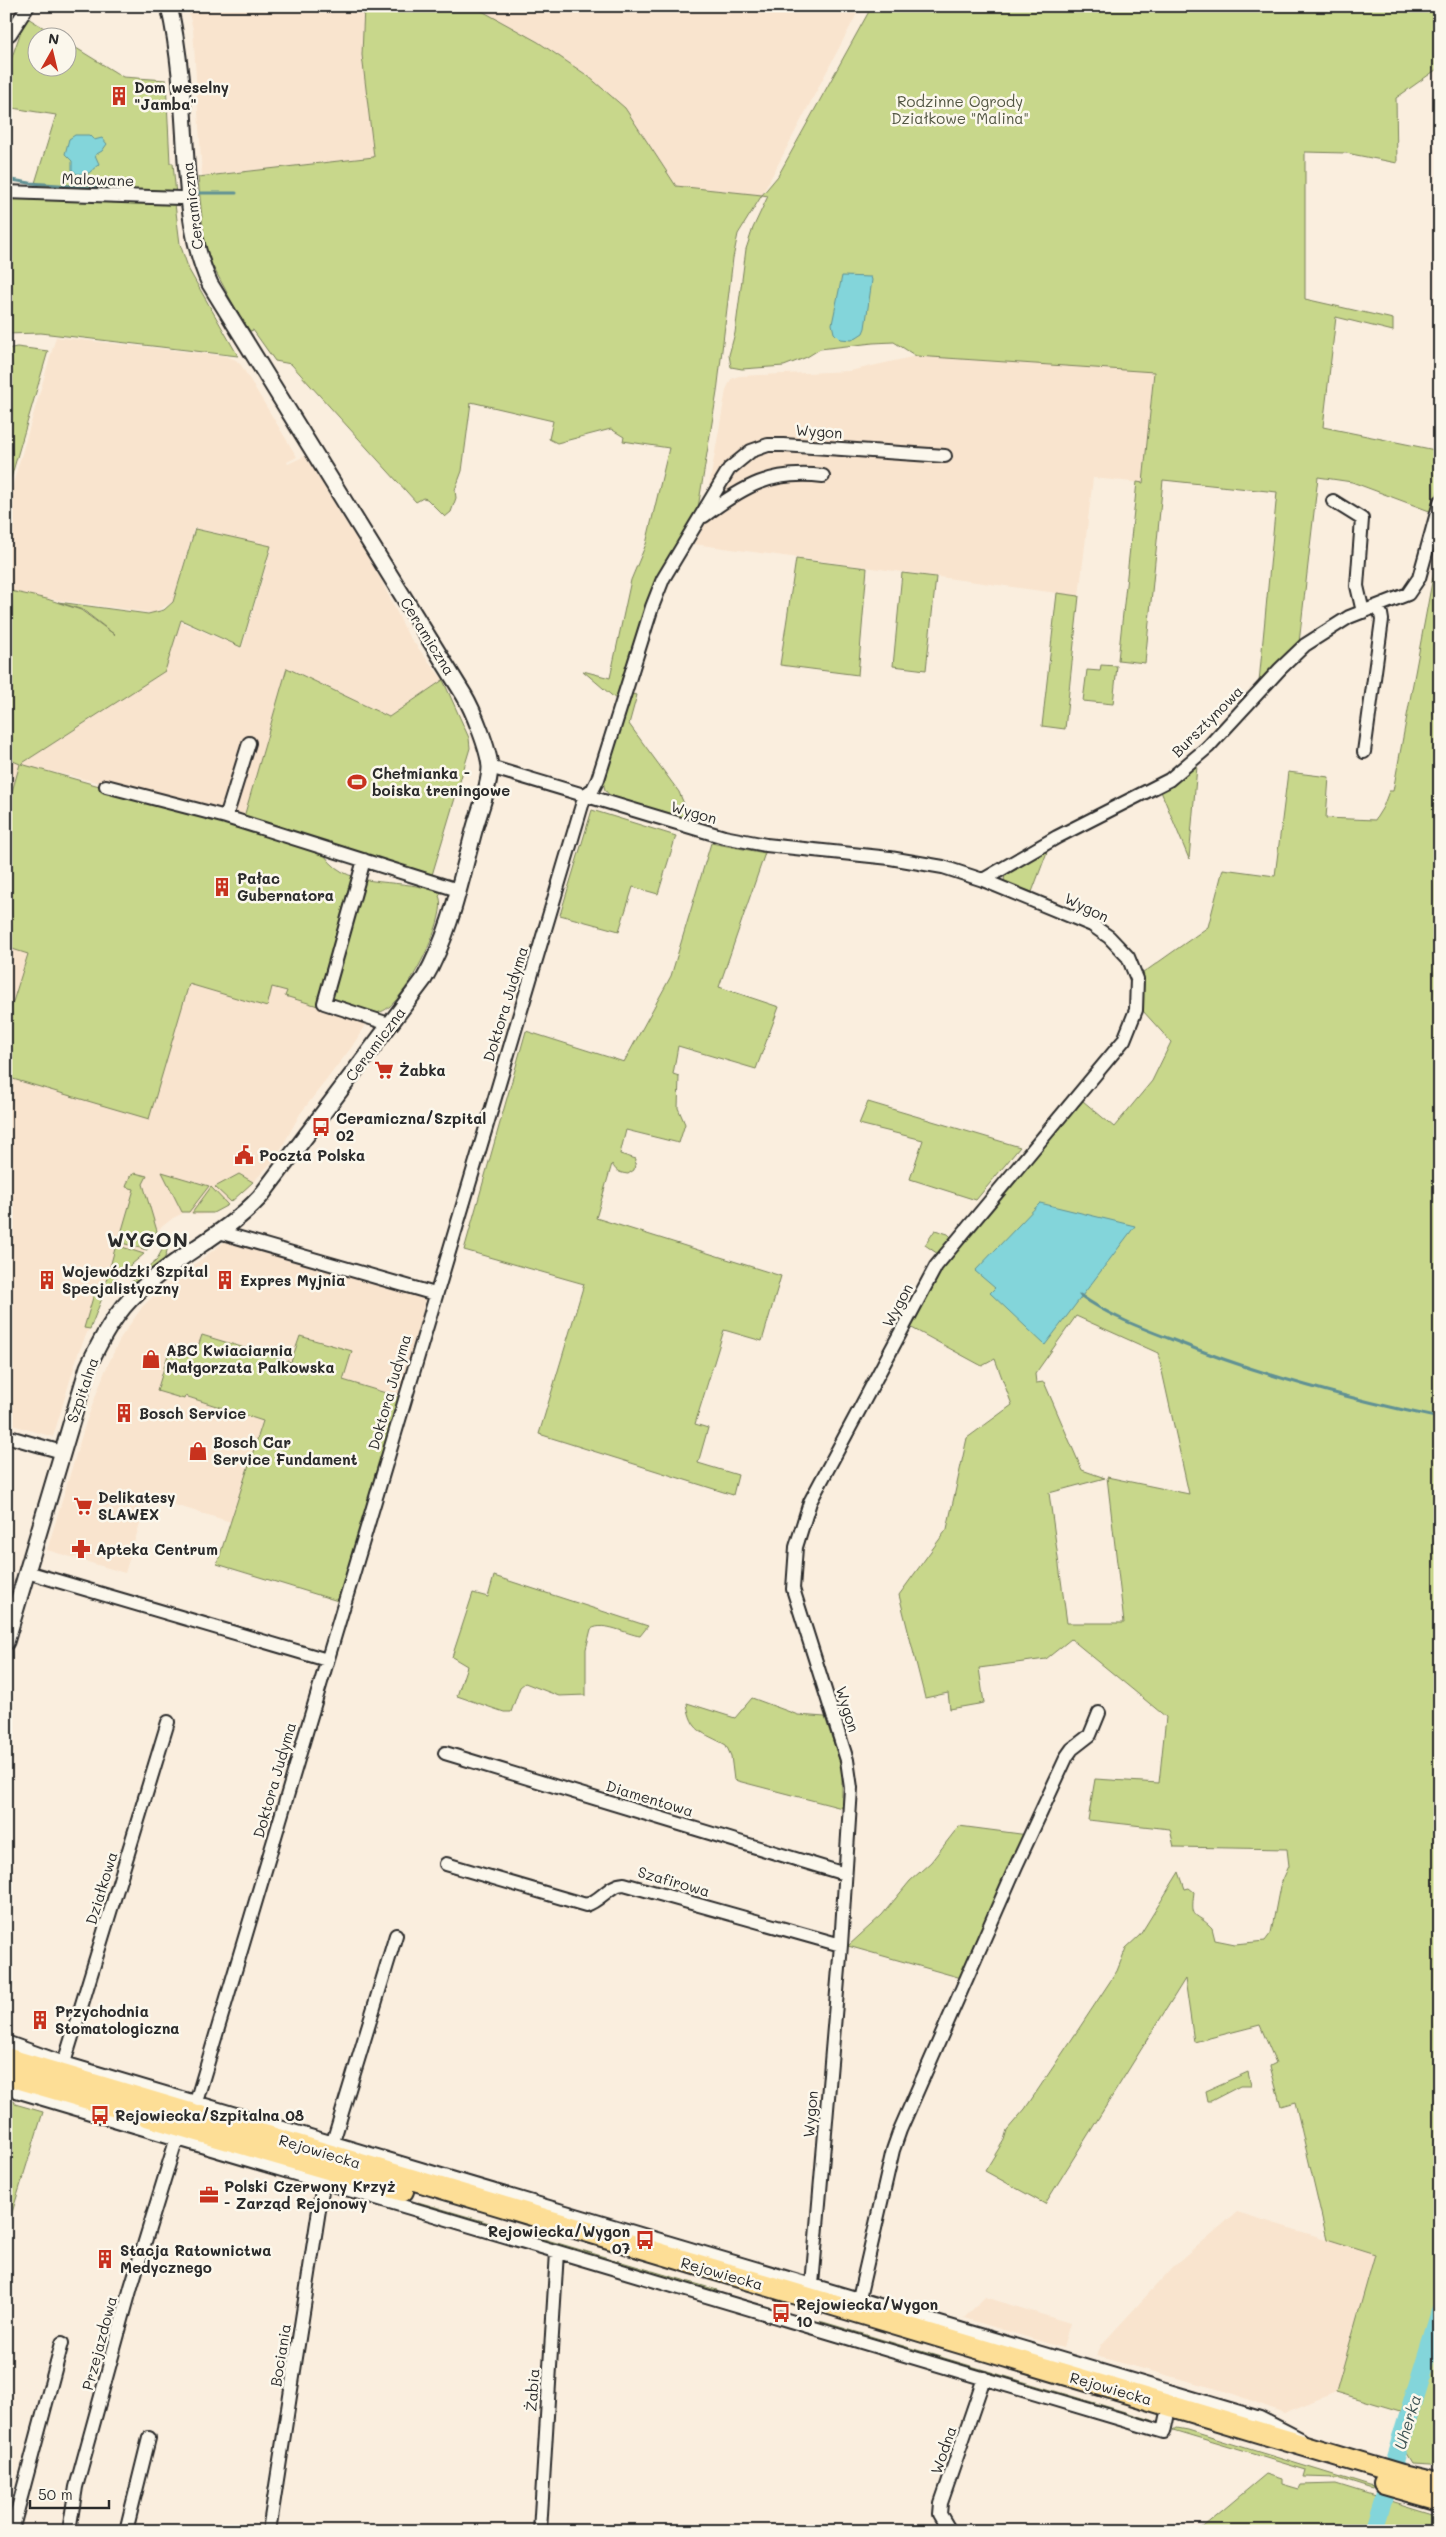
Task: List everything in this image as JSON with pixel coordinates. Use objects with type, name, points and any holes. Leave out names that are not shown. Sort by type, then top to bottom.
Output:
[{"type":"highway","name":"Rejowiecka","points":[[6,2058],[187,2120],[1165,2425],[1377,2474]]},
{"type":"highway","name":"Rejowiecka","points":[[6,2075],[187,2120],[625,2244],[1314,2448],[1401,2482],[1440,2500]]},
{"type":"highway","name":"Rejowiecka","points":[[1401,2482],[1440,2484]]},
{"type":"street","points":[[8,34],[28,6]]},
{"type":"street","name":"Ceramiczna","points":[[169,6],[180,68],[189,193],[195,243],[210,284],[464,695],[474,716],[490,767],[458,890],[436,956],[420,984],[260,1197],[245,1212],[219,1232]]},
{"type":"street","name":"Malowane","points":[[6,192],[180,198],[189,193]]},
{"type":"street","name":"Wygon","points":[[585,795],[593,790],[598,779],[652,607],[663,580],[729,469],[751,451],[768,445],[945,456]]},
{"type":"street","points":[[699,520],[738,492],[761,480],[800,474],[823,476]]},
{"type":"street","points":[[1333,501],[1362,519],[1358,586],[1363,612]]},
{"type":"street","name":"Bursztynowa","points":[[983,880],[1058,837],[1169,780],[1208,747],[1296,653],[1337,623],[1401,598],[1414,589],[1423,565],[1440,502]]},
{"type":"street","points":[[1364,752],[1382,620],[1381,614],[1375,608]]},
{"type":"street","points":[[226,817],[249,743]]},
{"type":"street","name":"Wygon","points":[[490,767],[687,827],[742,841],[914,861],[943,867],[983,880],[1092,925],[1109,936],[1128,957],[1134,969],[1138,988],[1136,1010],[1124,1040],[936,1266],[810,1502],[802,1525],[793,1569],[793,1589],[850,1772],[851,1788],[841,1945],[812,2285]]},
{"type":"street","points":[[106,786],[226,817],[458,890]]},
{"type":"street","name":"Doktora Judyma","points":[[187,2120],[327,1660],[585,795]]},
{"type":"street","points":[[364,860],[324,1003],[390,1024]]},
{"type":"street","points":[[219,1232],[435,1294]]},
{"type":"street","name":"Szpitalna","points":[[6,1642],[88,1367],[98,1346],[123,1307],[139,1291],[162,1272],[219,1232]]},
{"type":"street","points":[[6,1436],[62,1452]]},
{"type":"street","points":[[27,1572],[327,1660]]},
{"type":"street","points":[[859,2298],[892,2150],[900,2130],[1016,1866],[1067,1756],[1072,1749],[1090,1735],[1100,1713]]},
{"type":"street","name":"Działkowa","points":[[64,2062],[168,1722]]},
{"type":"street","name":"Diamentowa","points":[[445,1753],[845,1874]]},
{"type":"street","name":"Szafirowa","points":[[446,1864],[586,1905],[595,1902],[610,1888],[624,1884],[841,1945]]},
{"type":"street","points":[[333,2142],[396,1935]]},
{"type":"street","points":[[6,2042],[64,2062],[323,2184],[984,2378],[1165,2425]]},
{"type":"street","points":[[6,2088],[187,2120],[333,2142],[1260,2418],[1286,2429],[1314,2448]]},
{"type":"street","name":"Przejazdowa","points":[[69,2531],[76,2487],[131,2287],[187,2120]]},
{"type":"street","name":"Bociania","points":[[269,2531],[323,2184]]},
{"type":"street","name":"Żabia","points":[[540,2531],[557,2252]]},
{"type":"street","points":[[12,2531],[62,2343]]},
{"type":"street","name":"Wodna","points":[[950,2531],[940,2514],[942,2503],[984,2378]]},
{"type":"street","points":[[126,2531],[149,2438]]},
{"type":"shaded area","points":[[187,6],[364,6],[362,55],[374,157],[202,176],[193,29]]},
{"type":"shaded area","points":[[473,6],[861,6],[762,195],[676,186],[625,108],[588,76],[538,42]]},
{"type":"shaded area","points":[[56,337],[226,356],[236,360],[241,365],[297,457],[287,462],[288,464],[305,456],[379,576],[408,635],[443,680],[389,717],[287,668],[244,817],[41,769],[188,810],[377,1007],[351,1048],[300,1114],[277,1156],[247,1189],[213,1213],[199,1215],[185,1212],[173,1218],[154,1233],[141,1258],[125,1269],[106,1288],[78,1354],[53,1437],[6,1423],[6,758],[21,764],[165,671],[181,622],[242,648],[272,546],[194,528],[173,602],[153,613],[6,593],[6,508]]},
{"type":"shaded area","points":[[916,356],[1154,371],[1143,483],[1093,478],[1079,596],[694,544],[701,532],[726,390],[731,379],[739,376],[850,371]]},
{"type":"shaded area","points":[[227,1240],[427,1297],[399,1397],[343,1380],[300,1337],[291,1362],[203,1335],[196,1352],[184,1399],[185,1396],[263,1421],[231,1522],[148,1497],[125,1573],[47,1550],[86,1422],[105,1371],[121,1337],[143,1306],[159,1291]]},
{"type":"shaded area","points":[[1237,2212],[1375,2254],[1336,2392],[1284,2413],[1228,2392],[1096,2356],[1102,2344],[1172,2268]]},
{"type":"shaded area","points":[[985,2297],[1070,2323],[1063,2348],[964,2318]]},
{"type":"green space","points":[[364,6],[473,6],[538,42],[588,76],[625,108],[676,186],[762,195],[738,234],[733,258],[717,392],[698,508],[617,700],[583,671],[610,678],[631,580],[646,544],[669,448],[623,441],[624,437],[611,429],[557,443],[549,439],[553,421],[471,402],[462,471],[455,490],[456,498],[451,512],[445,517],[427,499],[423,498],[416,502],[291,364],[275,361],[253,330],[248,332],[210,261],[204,239],[198,177],[374,157],[362,55]]},
{"type":"green space","name":"Rodzinne Ogrody Działkowe \"Malina\"","points":[[872,6],[1440,6],[1440,67],[1396,98],[1397,163],[1346,153],[1305,152],[1305,299],[1393,319],[1393,331],[1336,317],[1323,427],[1440,451],[1440,484],[1432,512],[1352,482],[1318,477],[1299,643],[1286,653],[1259,682],[1277,492],[1163,480],[1145,663],[1118,660],[1137,482],[1143,483],[1154,372],[916,356],[894,342],[820,349],[807,357],[784,366],[742,369],[731,367],[729,355],[735,333],[746,249],[753,228],[768,196],[762,195],[778,176]]},
{"type":"green space","points":[[26,17],[44,28],[28,28],[28,78],[78,78],[78,49],[123,77],[166,80],[170,163],[173,163],[176,195],[37,190],[38,184],[35,183],[56,115],[6,107],[6,74]]},
{"type":"green space","points":[[6,196],[155,201],[155,204],[175,204],[180,244],[189,270],[238,356],[41,333],[6,334]]},
{"type":"green space","points":[[17,347],[48,351],[6,495],[6,349]]},
{"type":"green space","points":[[195,529],[271,546],[241,647],[181,620],[165,671],[21,764],[327,850],[325,856],[336,867],[349,875],[379,882],[427,888],[441,894],[439,896],[440,907],[431,941],[411,980],[388,1008],[379,1012],[374,1023],[285,996],[287,991],[272,987],[267,1007],[189,984],[149,1119],[6,1077],[6,1024],[28,954],[6,947],[6,812],[20,764],[6,758],[6,590],[47,599],[81,610],[115,635],[83,610],[58,602],[148,614],[164,610],[173,602]]},
{"type":"green space","points":[[1440,539],[1440,2468],[1430,2464],[1412,2463],[1398,2440],[1400,2411],[1336,2392],[1375,2254],[1327,2239],[1295,2102],[1281,2106],[1270,2066],[1276,2063],[1260,2025],[1194,2042],[1185,1979],[1045,2204],[985,2171],[1004,2140],[1007,2130],[1025,2109],[1074,2036],[1117,1971],[1126,1948],[1140,1935],[1179,1872],[1185,1889],[1189,1888],[1194,1892],[1194,1912],[1212,1928],[1215,1940],[1235,1944],[1265,1941],[1271,1933],[1280,1886],[1289,1866],[1287,1849],[1174,1847],[1170,1829],[1088,1820],[1095,1779],[1159,1783],[1166,1717],[1071,1639],[1046,1659],[979,1668],[984,1703],[950,1709],[948,1693],[925,1698],[899,1595],[947,1529],[967,1438],[1012,1405],[995,1359],[982,1366],[910,1327],[945,1264],[1083,1101],[1114,1127],[1152,1081],[1171,1042],[1143,1011],[1143,973],[1208,927],[1223,869],[1275,876],[1288,772],[1329,777],[1326,818],[1375,820],[1383,807],[1389,791],[1393,791]],"holes":[[[1076,1316],[1158,1353],[1189,1494],[1107,1477],[1124,1623],[1067,1623],[1049,1493],[1105,1478],[1082,1470],[1044,1382],[1036,1383],[1035,1374]]]},
{"type":"green space","points":[[796,559],[867,568],[858,675],[780,665]]},
{"type":"green space","points":[[902,573],[936,577],[926,670],[893,666]]},
{"type":"green space","points":[[1057,593],[1079,596],[1065,729],[1042,726]]},
{"type":"green space","points":[[1101,665],[1117,666],[1113,704],[1083,701],[1087,670],[1100,671]]},
{"type":"green space","name":"Chełmianka - boiska treningowe","points":[[287,668],[389,717],[443,680],[469,738],[470,748],[432,875],[244,817]]},
{"type":"green space","points":[[631,694],[637,695],[629,724],[679,792],[687,811],[697,824],[611,797],[605,790],[603,782]]},
{"type":"green space","points":[[1197,766],[1189,859],[1160,789],[1177,781]]},
{"type":"green space","points":[[592,810],[676,836],[658,894],[633,887],[619,931],[560,915]]},
{"type":"green space","points":[[711,843],[765,853],[719,987],[779,1007],[756,1069],[678,1046],[673,1074],[679,1076],[678,1108],[685,1124],[679,1143],[626,1130],[620,1154],[636,1159],[634,1170],[628,1174],[622,1173],[616,1170],[612,1164],[596,1218],[781,1276],[762,1341],[724,1330],[695,1424],[708,1428],[698,1463],[738,1475],[733,1495],[539,1434],[584,1284],[464,1250],[526,1031],[624,1062],[671,976]]},
{"type":"green space","points":[[1050,844],[1032,892],[1004,882],[1005,872]]},
{"type":"green space","points":[[868,1102],[1020,1147],[976,1200],[910,1179],[923,1140],[859,1124]]},
{"type":"green space","points":[[162,1172],[209,1186],[189,1212],[182,1212]]},
{"type":"green space","points":[[135,1173],[147,1176],[143,1184],[157,1231],[152,1236],[147,1250],[111,1240],[120,1237],[134,1189],[126,1187],[130,1176]]},
{"type":"green space","points":[[239,1174],[253,1182],[231,1202],[215,1187]]},
{"type":"green space","points":[[211,1187],[228,1205],[213,1213],[192,1213]]},
{"type":"green space","points":[[935,1230],[948,1234],[951,1237],[938,1254],[925,1245]]},
{"type":"green space","points":[[167,1241],[167,1251],[159,1266],[153,1272],[121,1291],[156,1261]]},
{"type":"green space","points":[[116,1245],[144,1254],[106,1288],[90,1329],[84,1328],[94,1294],[102,1296]]},
{"type":"green space","points":[[202,1335],[291,1362],[300,1336],[352,1351],[343,1380],[399,1397],[338,1601],[217,1564],[263,1421],[185,1396],[184,1399],[157,1391],[171,1345],[196,1352]]},
{"type":"green space","points":[[494,1576],[648,1626],[640,1636],[602,1626],[591,1629],[586,1649],[586,1695],[559,1696],[525,1683],[520,1687],[511,1712],[504,1712],[457,1696],[467,1666],[452,1657],[473,1593],[488,1597]]},
{"type":"green space","points":[[752,1698],[798,1715],[825,1717],[842,1768],[842,1808],[734,1780],[731,1756],[726,1745],[705,1734],[695,1726],[687,1703],[735,1718]]},
{"type":"green space","points":[[959,1826],[1028,1835],[965,1979],[848,1946],[882,1915],[910,1881],[931,1862]]},
{"type":"green space","points":[[1248,2072],[1251,2086],[1240,2086],[1211,2101],[1207,2101],[1205,2091]]},
{"type":"green space","points":[[6,2098],[15,2101],[15,2104],[43,2112],[6,2232]]},
{"type":"green space","points":[[418,2202],[717,2290],[715,2295],[416,2208]]},
{"type":"green space","points":[[803,2320],[823,2322],[1152,2420],[1158,2425]]},
{"type":"green space","points":[[1176,2428],[1373,2487],[1372,2489],[1337,2478],[1304,2477],[1306,2470],[1173,2430]]},
{"type":"green space","points":[[1266,2474],[1282,2479],[1282,2484],[1299,2489],[1301,2485],[1336,2484],[1440,2516],[1440,2531],[1198,2531]]},
{"type":"water","points":[[75,135],[89,135],[94,140],[102,138],[107,144],[102,151],[95,155],[99,164],[89,173],[77,174],[72,170],[72,161],[65,154],[69,139]]},
{"type":"water","points":[[842,276],[871,277],[872,280],[865,328],[863,333],[852,340],[840,339],[834,333],[832,324]]},
{"type":"water","points":[[1040,1203],[1135,1226],[1045,1345],[990,1293],[995,1288],[975,1271]]},
{"type":"waterway","points":[[6,179],[30,183],[132,190]]},
{"type":"waterway","points":[[194,193],[236,193]]},
{"type":"waterway","points":[[1080,1295],[1113,1315],[1205,1353],[1305,1385],[1372,1403],[1440,1418]]},
{"type":"waterway","name":"Uherka","points":[[1373,2531],[1440,2313]]},
{"type":"place","name":"Dom weselny \"Jamba\"","points":[[119,96]]},
{"type":"place","name":"Chełmianka - boiska treningowe","points":[[357,782]]},
{"type":"place","name":"Pałac Gubernatora","points":[[222,887]]},
{"type":"place","name":"Żabka","points":[[384,1070]]},
{"type":"place","name":"Ceramiczna/Szpital 02","points":[[321,1127]]},
{"type":"place","name":"Poczta Polska","points":[[244,1155]]},
{"type":"place","name":"Wojewódzki Szpital Specjalistyczny","points":[[47,1280]]},
{"type":"place","name":"Expres Myjnia","points":[[225,1280]]},
{"type":"place","name":"ABC Kwiaciarnia Małgorzata Palkowska","points":[[151,1359]]},
{"type":"place","name":"Bosch Service","points":[[124,1413]]},
{"type":"place","name":"Bosch Car Service Fundament","points":[[198,1451]]},
{"type":"place","name":"Delikatesy SLAWEX","points":[[83,1506]]},
{"type":"place","name":"Apteka Centrum","points":[[81,1549]]},
{"type":"place","name":"Przychodnia Stomatologiczna","points":[[40,2020]]},
{"type":"place","name":"Rejowiecka/Szpitalna 08","points":[[100,2115]]},
{"type":"place","name":"Polski Czerwony Krzyż - Zarząd Rejonowy","points":[[209,2195]]},
{"type":"place","name":"Rejowiecka/Wygon 07","points":[[645,2240]]},
{"type":"place","name":"Stacja Ratownictwa Medycznego","points":[[105,2259]]},
{"type":"place","name":"Rejowiecka/Wygon 10","points":[[781,2313]]},
{"type":"district","name":"WYGON","points":[[148,1239]]}]
